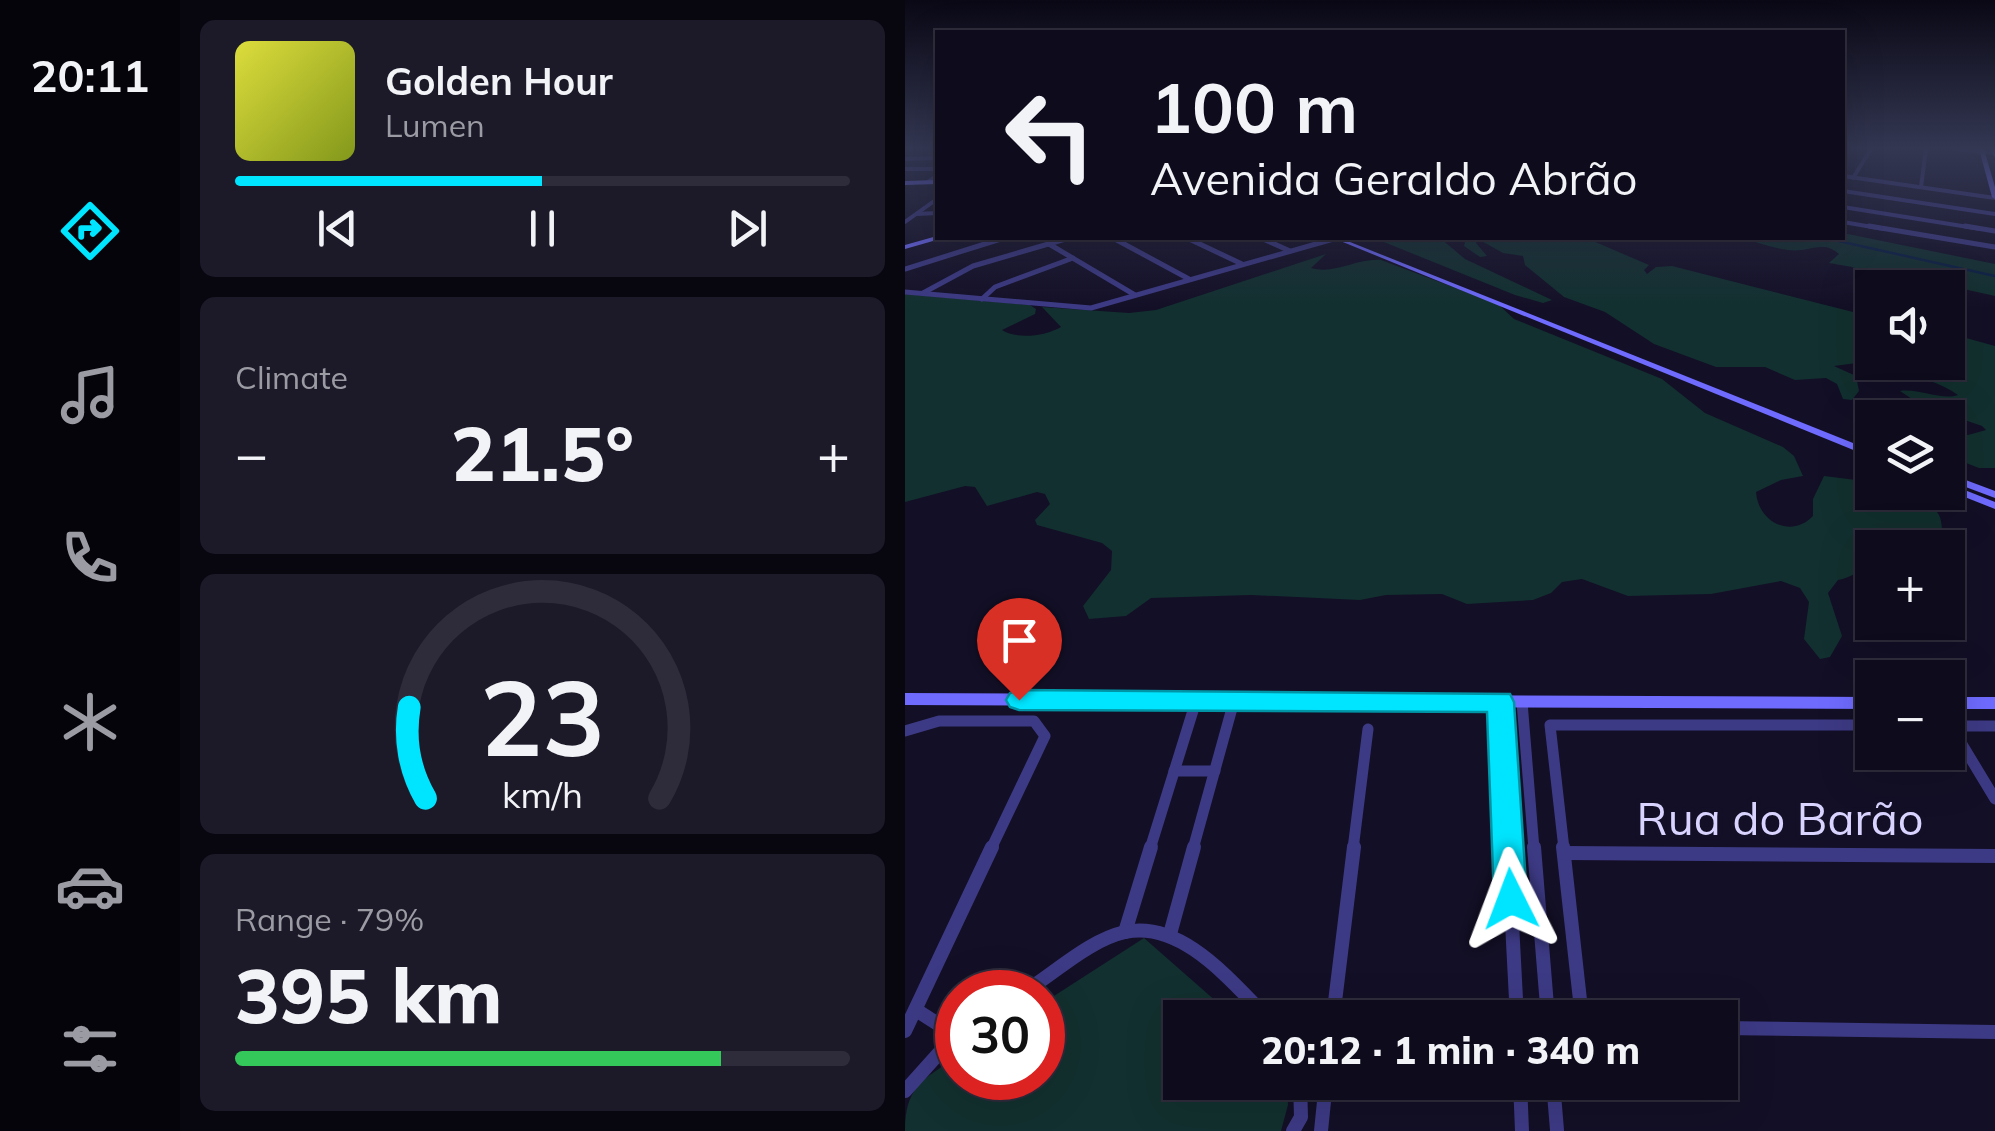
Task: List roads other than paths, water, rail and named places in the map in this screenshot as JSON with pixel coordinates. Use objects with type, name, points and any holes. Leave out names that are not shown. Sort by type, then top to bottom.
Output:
[{"type":"main road","points":[[905,245],[935,236]]},
{"type":"main road","points":[[1342,240],[1855,448]]},
{"type":"main road","points":[[1360,240],[1855,439]]},
{"type":"main road","points":[[1965,483],[1995,495]]},
{"type":"main road","points":[[1965,494],[1995,506]]},
{"type":"main road","points":[[905,700],[1855,703]]},
{"type":"main road","points":[[1965,703],[1995,704]]},
{"type":"street","points":[[905,222],[932,202]]},
{"type":"street","points":[[1914,202],[1995,214]]},
{"type":"street","points":[[1845,207],[1995,231]]},
{"type":"street","points":[[917,214],[935,213]]},
{"type":"street","points":[[1845,222],[1995,247]]},
{"type":"street","points":[[905,269],[998,240]]},
{"type":"street","points":[[923,294],[941,280],[1060,240]]},
{"type":"street","points":[[1117,240],[1189,279]]},
{"type":"street","points":[[1191,240],[1241,264]]},
{"type":"street","points":[[1266,240],[1291,251]]},
{"type":"street","points":[[905,292],[1091,308],[1330,240]]},
{"type":"street","points":[[1049,244],[1135,295]]},
{"type":"street","points":[[982,299],[995,287],[1073,258]]},
{"type":"street","points":[[1125,932],[1196,700]]},
{"type":"street","points":[[1170,934],[1233,701]]},
{"type":"street","points":[[1500,702],[1516,1000]]},
{"type":"street","points":[[1522,702],[1547,1000]]},
{"type":"street","points":[[905,731],[939,721],[1034,721],[1045,736],[905,1031]]},
{"type":"street","points":[[1580,1000],[1550,725],[1855,726]]},
{"type":"street","points":[[1965,726],[1995,726]]},
{"type":"street","points":[[1335,1000],[1368,729]]},
{"type":"street","points":[[1965,751],[1995,799]]},
{"type":"street","points":[[1174,771],[1215,771]]},
{"type":"street","name":"Rua do Barão","points":[[1564,853],[1995,856]]},
{"type":"street","points":[[1062,970],[1125,932],[1170,934],[1247,1000]]},
{"type":"street","points":[[915,1010],[935,1022]]},
{"type":"street","points":[[1738,1028],[1995,1032]]},
{"type":"street","points":[[905,1091],[935,1054]]},
{"type":"street","points":[[1293,1131],[1301,1117],[1301,1100]]},
{"type":"street","points":[[1321,1131],[1324,1100]]},
{"type":"street","points":[[1521,1100],[1523,1131]]},
{"type":"street","points":[[1554,1100],[1557,1130]]},
{"type":"waterway","points":[[1834,240],[1995,276]]}]
